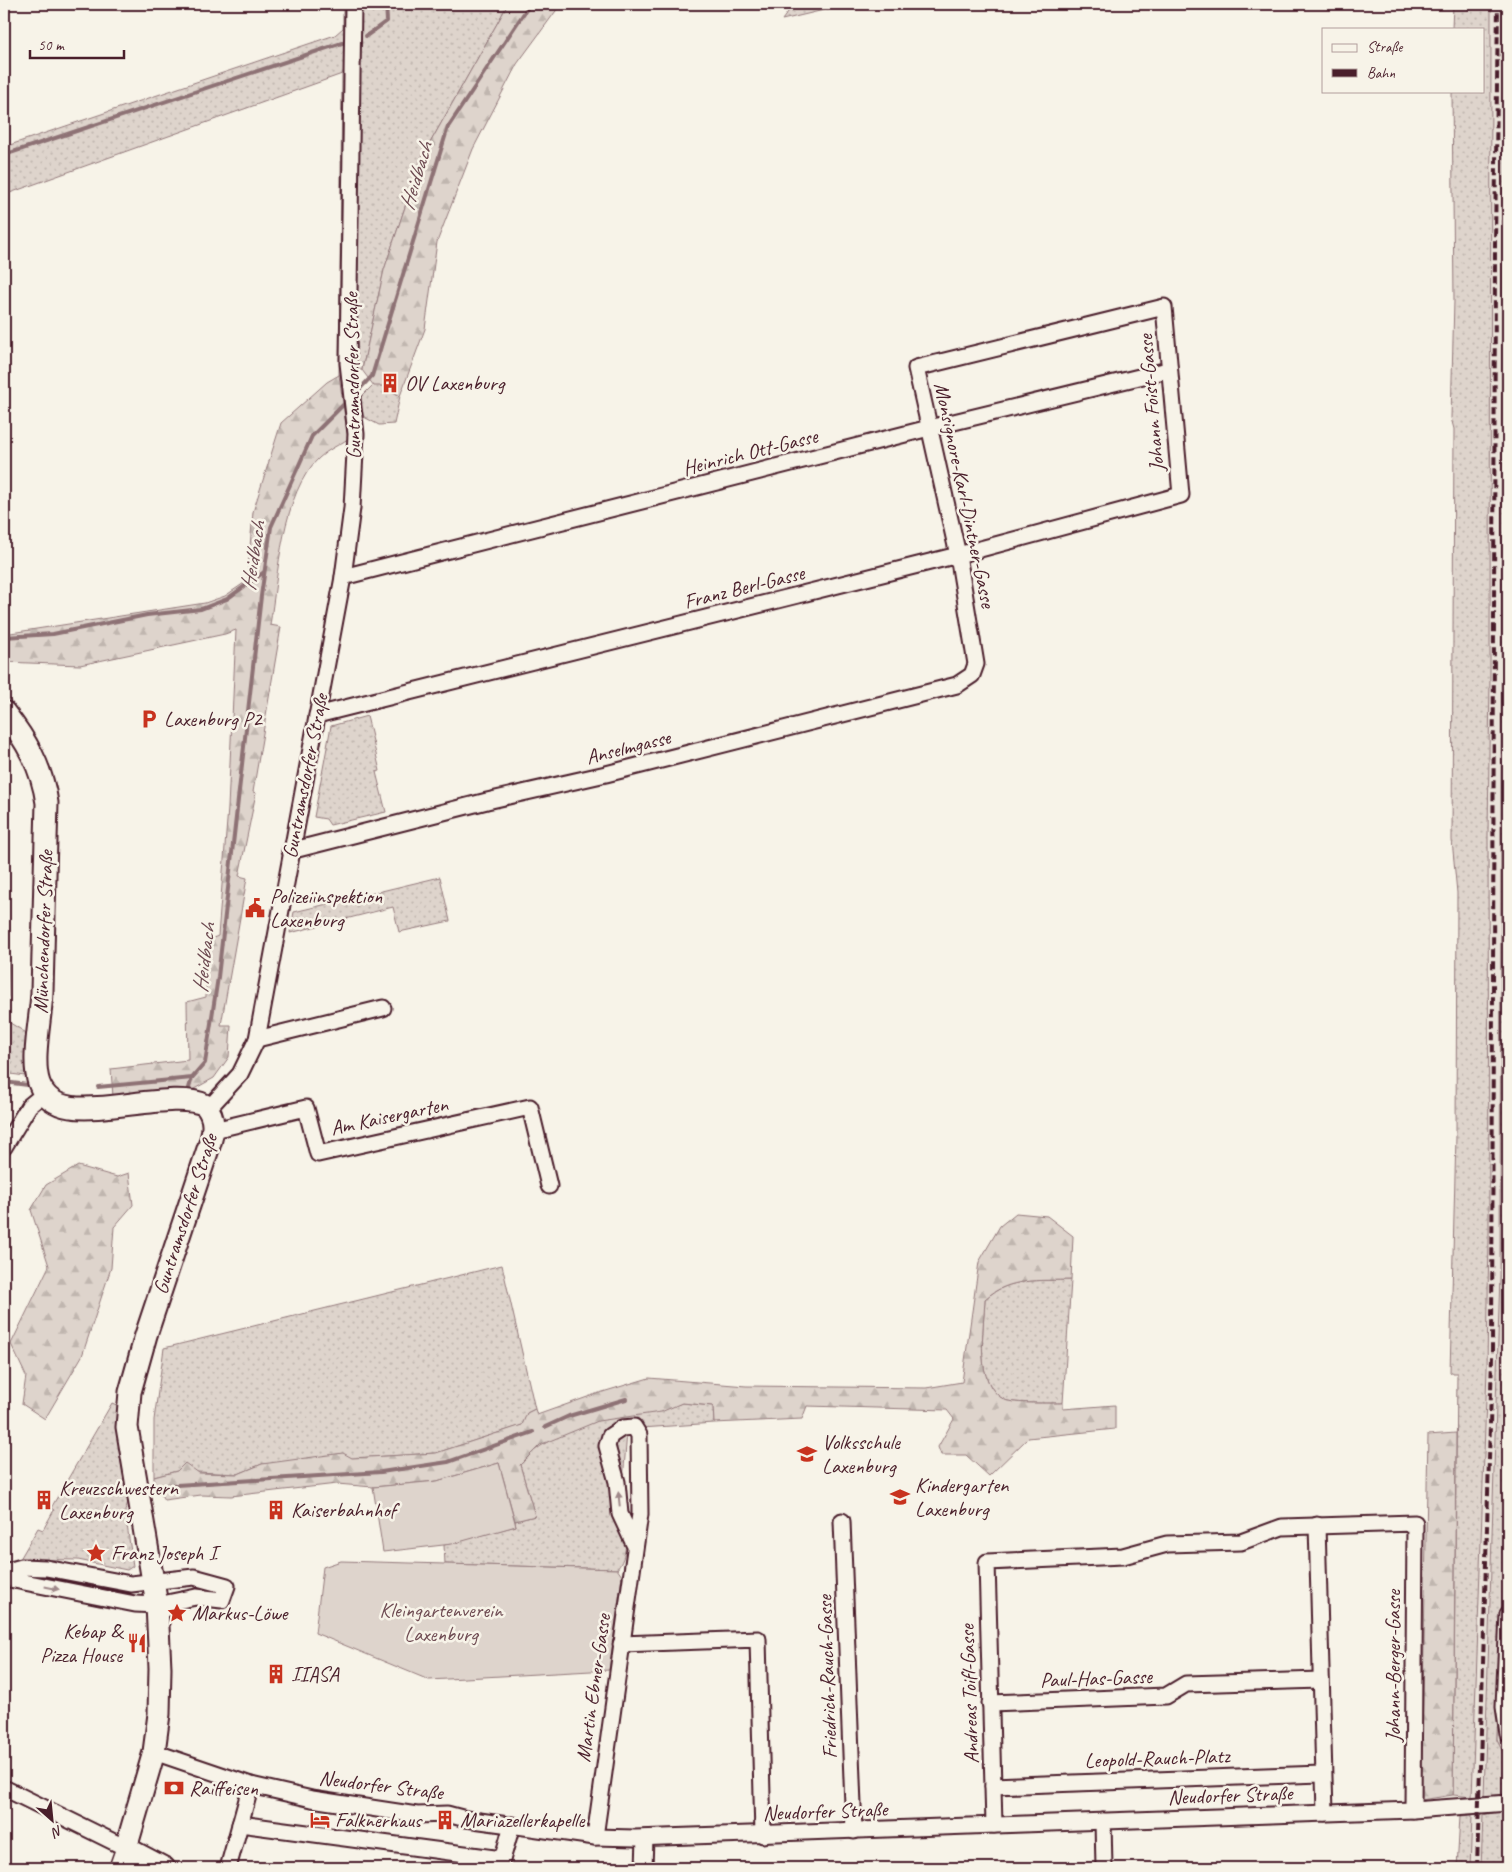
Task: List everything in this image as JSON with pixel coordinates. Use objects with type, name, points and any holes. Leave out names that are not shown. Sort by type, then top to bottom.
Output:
[{"type":"main road","name":"Münchendorfer Straße","points":[[4,712],[31,750],[44,786],[47,803],[42,994],[36,1067],[39,1083],[45,1093]]},
{"type":"main road","points":[[45,1093],[53,1102],[70,1107],[95,1108],[188,1100],[203,1104],[208,1108]]},
{"type":"main road","name":"Guntramsdorfer Straße","points":[[122,1858],[154,1752],[159,1714],[157,1605],[127,1427],[130,1392],[149,1325],[214,1130],[208,1108]]},
{"type":"main road","points":[[122,1858],[164,1868]]},
{"type":"street","name":"Guntramsdorfer Straße","points":[[208,1108],[240,1074],[257,1039],[290,851],[343,577],[352,508],[356,434],[349,384],[353,4]]},
{"type":"street","name":"Johann Foist-Gasse","points":[[1164,307],[1168,370],[1181,495]]},
{"type":"street","name":"Monsignore-Karl-Dintner-Gasse","points":[[972,675],[976,664],[958,555],[916,368],[1164,307]]},
{"type":"street","name":"Heinrich Ott-Gasse","points":[[343,577],[929,428],[1168,370]]},
{"type":"street","name":"Franz Berl-Gasse","points":[[316,715],[958,555],[1181,495]]},
{"type":"street","name":"Anselmgasse","points":[[290,851],[894,702],[957,685],[972,675]]},
{"type":"street","points":[[257,1039],[383,1008]]},
{"type":"street","points":[[4,1147],[29,1106],[45,1093]]},
{"type":"street","name":"Am Kaisergarten","points":[[214,1130],[306,1108],[318,1154],[530,1107],[549,1186]]},
{"type":"street","name":"Martin Ebner-Gasse","points":[[595,1837],[640,1504],[639,1435],[634,1427],[622,1428],[610,1436],[607,1446],[617,1482],[620,1514],[634,1544]]},
{"type":"street","name":"Friedrich-Rauch-Gasse","points":[[842,1521],[854,1831]]},
{"type":"street","name":"Johann-Berger-Gasse","points":[[1318,1525],[1415,1523],[1413,1810]]},
{"type":"street","points":[[1318,1525],[1322,1774],[1325,1813]]},
{"type":"street","name":"Andreas Toifl-Gasse","points":[[994,1825],[986,1562],[1124,1556],[1167,1544],[1241,1542],[1282,1527],[1318,1525]]},
{"type":"street","points":[[4,1572],[22,1568],[46,1568],[131,1584],[202,1578],[224,1584],[227,1586],[227,1592],[222,1600],[196,1597],[157,1605],[135,1604],[4,1578]]},
{"type":"street","points":[[1508,1614],[1504,1707],[1508,1734]]},
{"type":"street","points":[[621,1644],[758,1639],[763,1835]]},
{"type":"street","name":"Paul-Has-Gasse","points":[[990,1703],[1166,1696],[1186,1684],[1321,1680]]},
{"type":"street","name":"Neudorfer Straße","points":[[154,1752],[251,1784],[312,1799],[405,1813],[448,1814],[595,1837],[645,1838],[763,1835],[1413,1810],[1508,1803]]},
{"type":"street","name":"Leopold-Rauch-Platz","points":[[993,1786],[1322,1774]]},
{"type":"street","points":[[228,1868],[251,1784]]},
{"type":"street","points":[[4,1788],[122,1858]]},
{"type":"street","points":[[1104,1821],[1104,1868]]},
{"type":"street","points":[[240,1824],[501,1864],[512,1825]]},
{"type":"street","points":[[644,1868],[645,1838]]},
{"type":"shaded area","points":[[1491,4],[1503,4],[1500,1275],[1484,1797],[1472,1797],[1487,1369],[1489,1235],[1488,835]]},
{"type":"shaded area","points":[[1472,1815],[1483,1815],[1481,1868],[1470,1868]]},
{"type":"green space","points":[[343,4],[508,4],[421,159],[384,270],[362,370],[339,375],[342,74],[4,195],[4,147],[335,35],[343,28]]},
{"type":"green space","points":[[508,4],[561,4],[517,64],[473,149],[437,242],[425,329],[400,396],[391,390],[396,380],[389,376],[383,386],[374,386],[362,370],[384,270],[421,159]]},
{"type":"green space","points":[[794,4],[849,4],[782,20]]},
{"type":"green space","points":[[1453,4],[1491,4],[1488,835],[1489,1235],[1487,1369],[1472,1797],[1453,1795],[1457,1373],[1450,1373],[1456,1136],[1457,893],[1452,840],[1454,429],[1451,418],[1454,300],[1452,92],[1484,92],[1484,28],[1452,28]]},
{"type":"green space","points":[[1503,4],[1508,4],[1508,1522],[1501,1626],[1497,1740],[1508,1762],[1508,1795],[1503,1797],[1484,1797],[1500,1275]]},
{"type":"green space","points":[[339,375],[348,439],[322,455],[307,473],[289,513],[279,560],[270,625],[281,627],[253,792],[256,793],[239,876],[247,878],[221,1025],[231,1025],[229,1057],[214,1078],[194,1089],[182,1092],[113,1097],[111,1069],[188,1060],[187,1002],[206,997],[206,941],[218,936],[228,808],[236,630],[80,665],[4,662],[4,634],[205,603],[225,596],[247,581],[253,512],[281,423],[327,382]]},
{"type":"green space","points":[[373,385],[383,386],[400,396],[394,424],[379,425],[364,417],[359,399]]},
{"type":"green space","points":[[367,716],[380,771],[376,772],[386,812],[330,825],[326,819],[314,817],[331,726]]},
{"type":"green space","points":[[440,877],[450,921],[399,932],[393,907],[290,933],[294,912]]},
{"type":"green space","points":[[4,941],[9,941],[7,1021],[28,1034],[25,1076],[4,1073]]},
{"type":"green space","points":[[78,1166],[117,1177],[129,1173],[133,1205],[114,1227],[111,1268],[82,1356],[45,1419],[22,1404],[26,1376],[11,1344],[49,1266],[31,1210],[46,1185]]},
{"type":"green space","points":[[1016,1213],[1047,1216],[1073,1236],[1071,1280],[1015,1284],[994,1292],[985,1299],[982,1340],[984,1369],[988,1382],[995,1392],[1009,1401],[1063,1403],[1063,1409],[1115,1405],[1115,1429],[1028,1438],[989,1476],[966,1455],[941,1455],[938,1447],[954,1419],[947,1410],[807,1406],[802,1419],[714,1423],[713,1406],[682,1403],[661,1412],[598,1421],[540,1445],[520,1465],[535,1516],[515,1521],[499,1463],[437,1481],[373,1487],[337,1484],[231,1496],[201,1495],[164,1500],[154,1482],[154,1477],[177,1471],[185,1463],[199,1473],[238,1474],[262,1464],[343,1453],[352,1458],[436,1453],[522,1425],[527,1413],[535,1409],[537,1415],[649,1378],[746,1386],[926,1388],[962,1382],[979,1262],[1000,1226]]},
{"type":"green space","points":[[502,1265],[535,1409],[527,1413],[523,1425],[436,1453],[262,1464],[238,1474],[177,1471],[154,1477],[154,1420],[164,1348]]},
{"type":"green space","points":[[1071,1280],[1063,1403],[1024,1403],[1005,1400],[995,1393],[988,1382],[984,1369],[982,1340],[985,1299],[1004,1287],[1015,1284]]},
{"type":"green space","points":[[112,1403],[121,1407],[119,1451],[128,1502],[125,1511],[133,1566],[127,1570],[78,1560],[20,1559],[38,1528],[43,1530],[54,1510],[51,1508]]},
{"type":"green space","points":[[682,1403],[713,1406],[714,1423],[627,1429],[623,1491],[626,1545],[622,1562],[617,1569],[445,1564],[444,1545],[516,1526],[515,1521],[535,1516],[520,1465],[545,1443],[578,1427],[599,1420],[660,1410]]},
{"type":"green space","points":[[1456,1433],[1453,1795],[1421,1800],[1428,1435]]},
{"type":"green space","points":[[499,1463],[516,1526],[452,1544],[383,1552],[373,1487],[437,1481]]},
{"type":"green space","points":[[1508,1522],[1508,1762],[1497,1740],[1501,1626]]},
{"type":"green space","name":"Kleingartenverein Laxenburg","points":[[341,1561],[617,1569],[622,1576],[609,1670],[429,1680],[315,1633],[323,1567]]},
{"type":"green space","points":[[1508,1810],[1508,1868],[1481,1868],[1483,1815]]},
{"type":"green space","points":[[1472,1815],[1470,1868],[1457,1868],[1460,1816]]},
{"type":"waterway","points":[[366,36],[387,21],[386,4]]},
{"type":"waterway","name":"Heidbach","points":[[355,394],[372,376],[448,127],[530,4]]},
{"type":"waterway","points":[[4,155],[342,43]]},
{"type":"waterway","name":"Heidbach","points":[[98,1087],[192,1078],[205,1063],[218,977],[261,596],[271,527],[312,436],[348,400]]},
{"type":"waterway","points":[[4,637],[53,634],[147,615],[201,609],[227,599],[264,572]]},
{"type":"waterway","points":[[189,1088],[192,1078]]},
{"type":"waterway","name":"Heidbach","points":[[4,1082],[28,1085]]},
{"type":"waterway","points":[[545,1427],[569,1416],[626,1399]]},
{"type":"waterway","points":[[161,1486],[381,1472],[448,1462],[533,1432]]},
{"type":"railway","points":[[1477,1868],[1492,1357],[1495,244],[1498,4]]},
{"type":"place","name":"OV Laxenburg","points":[[390,383]]},
{"type":"place","name":"Laxenburg P2","points":[[149,719]]},
{"type":"place","name":"Polizeiinspektion Laxenburg","points":[[255,908]]},
{"type":"place","name":"Volksschule Laxenburg","points":[[807,1454]]},
{"type":"place","name":"Kindergarten Laxenburg","points":[[900,1497]]},
{"type":"place","name":"Kreuzschwestern Laxenburg","points":[[44,1500]]},
{"type":"place","name":"Kaiserbahnhof","points":[[276,1510]]},
{"type":"place","name":"Franz Joseph I","points":[[96,1553]]},
{"type":"place","name":"Markus-Löwe","points":[[177,1613]]},
{"type":"place","name":"Kebap & Pizza House","points":[[137,1643]]},
{"type":"place","name":"IIASA","points":[[276,1674]]},
{"type":"place","name":"Raiffeisen","points":[[174,1788]]},
{"type":"place","name":"Falknerhaus","points":[[320,1820]]},
{"type":"place","name":"Mariazellerkapelle","points":[[445,1820]]}]
